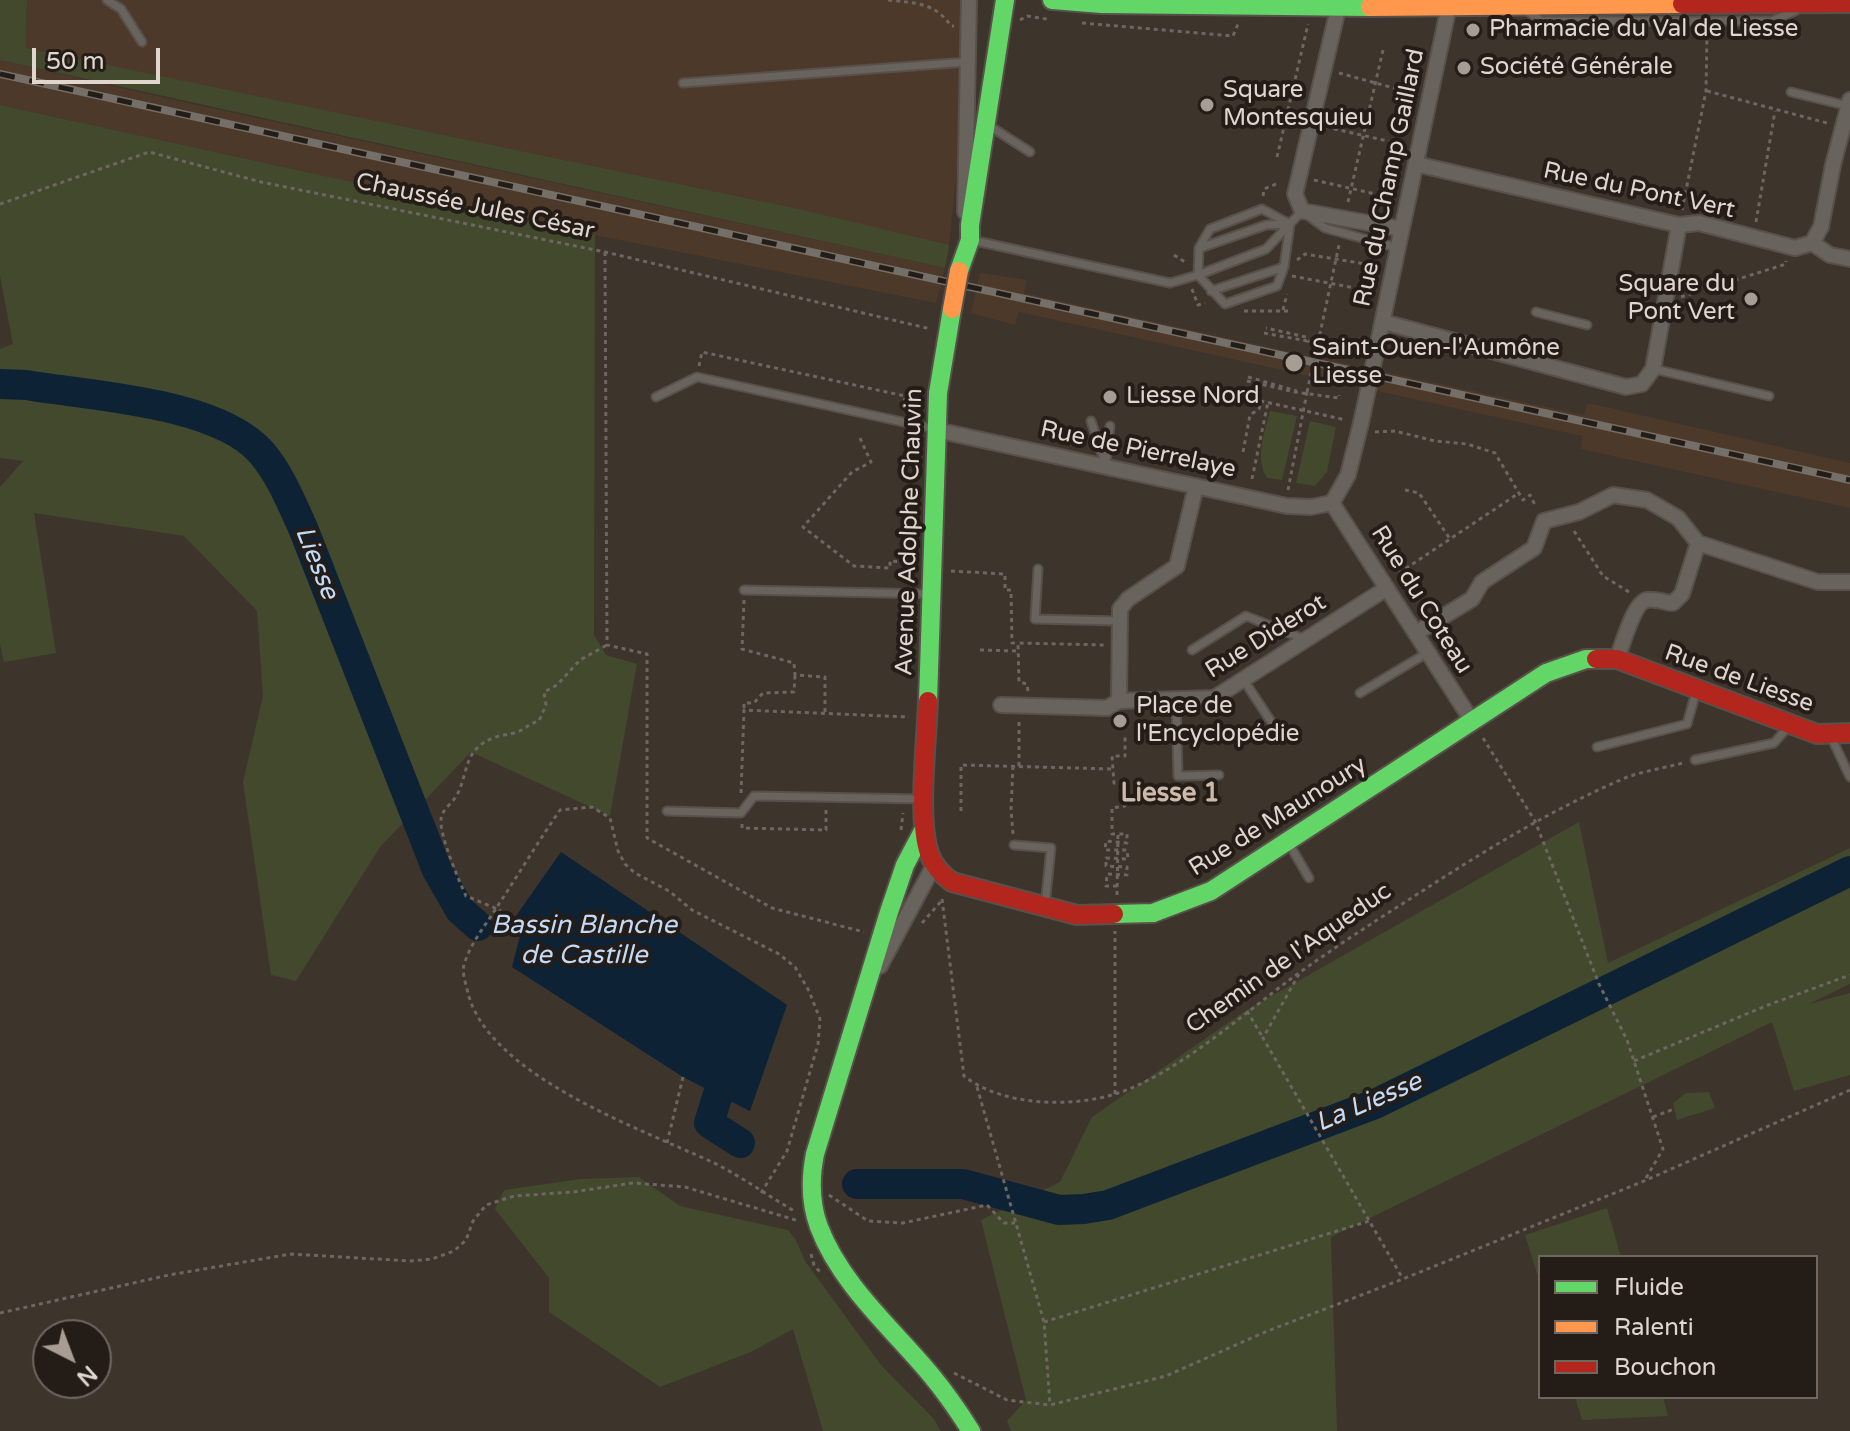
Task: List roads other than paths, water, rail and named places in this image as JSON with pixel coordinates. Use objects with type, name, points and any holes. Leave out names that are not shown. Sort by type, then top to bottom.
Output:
[{"type":"street","name":"Avenue Adolphe Chauvin","points":[[969,0],[964,205],[970,232]]},
{"type":"street","name":"Avenue Adolphe Chauvin","points":[[924,829],[938,393],[959,271],[970,232],[1005,0]]},
{"type":"street","points":[[1052,0],[1138,5],[1850,3]]},
{"type":"street","name":"Rue du Champ Gaillard","points":[[1332,503],[1348,475],[1366,427],[1382,325],[1450,2]]},
{"type":"street","points":[[1339,3],[1295,194],[1302,211],[1402,229]]},
{"type":"street","points":[[1849,103],[1843,127],[1844,148],[1821,227],[1812,243],[1830,255],[1850,259]]},
{"type":"street","name":"Rue du Pont Vert","points":[[1416,164],[1533,192],[1699,223],[1786,246],[1803,247],[1812,243]]},
{"type":"street","points":[[1382,325],[1626,387],[1642,384],[1653,369],[1680,219]]},
{"type":"street","name":"Rue de Pierrelaye","points":[[936,430],[1287,506],[1311,507],[1332,503]]},
{"type":"street","points":[[1119,701],[1112,620],[1128,599],[1177,566],[1196,486]]},
{"type":"street","points":[[1416,633],[1472,599],[1482,582],[1534,548],[1544,521],[1579,512],[1613,495],[1647,500],[1678,518],[1698,543],[1818,582],[1850,582]]},
{"type":"street","name":"Rue du Coteau","points":[[1332,503],[1472,721]]},
{"type":"street","points":[[1617,659],[1642,601],[1651,599],[1673,603],[1682,594],[1698,543]]},
{"type":"street","name":"Rue Diderot","points":[[1001,705],[1107,708],[1119,701],[1214,698],[1387,588]]},
{"type":"street","name":"Rue de Maunoury","points":[[934,865],[952,882],[1077,915],[1153,913],[1211,891],[1546,673],[1586,659],[1617,659]]},
{"type":"street","name":"Rue de Liesse","points":[[1617,659],[1789,725],[1842,734]]},
{"type":"street","points":[[868,987],[934,865],[928,854],[924,829]]},
{"type":"street","points":[[924,829],[905,865],[815,1154],[810,1195],[822,1237],[841,1268],[946,1393],[971,1431]]},
{"type":"lane","points":[[107,0],[121,9],[142,42]]},
{"type":"lane","points":[[1519,5],[1542,21],[1772,21],[1806,5]]},
{"type":"lane","points":[[683,83],[969,61]]},
{"type":"lane","points":[[1791,92],[1849,103]]},
{"type":"lane","points":[[987,125],[1030,152]]},
{"type":"lane","points":[[1262,209],[1290,224],[1283,272],[1277,286],[1225,304],[1198,275],[1199,248],[1210,229],[1262,209]]},
{"type":"lane","points":[[970,232],[1170,283],[1266,249],[1302,211],[1325,228],[1398,248]]},
{"type":"lane","points":[[1199,248],[1266,225],[1290,224]]},
{"type":"lane","points":[[1211,291],[1283,272]]},
{"type":"lane","points":[[1536,312],[1587,325]]},
{"type":"lane","points":[[1653,369],[1769,396]]},
{"type":"lane","points":[[656,397],[697,377],[936,430]]},
{"type":"lane","points":[[1091,421],[1106,466]]},
{"type":"lane","points":[[1106,466],[1110,426]]},
{"type":"lane","points":[[1038,569],[1035,619],[1112,620]]},
{"type":"lane","points":[[744,590],[930,594]]},
{"type":"lane","points":[[1192,650],[1246,616],[1306,639]]},
{"type":"lane","points":[[1360,693],[1428,652]]},
{"type":"lane","points":[[1243,679],[1272,723]]},
{"type":"lane","points":[[1597,747],[1687,724],[1697,690]]},
{"type":"lane","points":[[1176,699],[1178,776],[1219,775]]},
{"type":"lane","points":[[1695,760],[1774,743],[1789,725]]},
{"type":"lane","points":[[1842,734],[1850,777]]},
{"type":"lane","points":[[667,811],[741,813],[754,796],[925,799]]},
{"type":"lane","points":[[1288,841],[1309,878]]},
{"type":"lane","points":[[1014,845],[1051,848],[1044,907]]},
{"type":"water","name":"Bassin Blanche de Castille","points":[[561,852],[787,1005],[750,1111],[683,1077],[512,967],[520,936],[506,930]]},
{"type":"waterway","name":"Liesse","points":[[0,384],[117,398],[184,412],[241,435],[261,452],[279,479],[303,528],[437,870],[460,910],[478,926]]},
{"type":"waterway","name":"La Liesse","points":[[857,1184],[963,1184],[1059,1210],[1108,1205],[1375,1104],[1850,871]]},
{"type":"waterway","name":"Liesse","points":[[707,1065],[724,1075],[709,1123],[740,1143]]},
{"type":"railway","points":[[0,74],[1850,480]]},
{"type":"place","name":"Pharmacie du Val de Liesse","points":[[1473,30]]},
{"type":"place","name":"Société Générale","points":[[1464,68]]},
{"type":"place","name":"Square Montesquieu","points":[[1207,105]]},
{"type":"place","name":"Square du Pont Vert","points":[[1751,299]]},
{"type":"place","name":"Saint-Ouen-l'Aumône Liesse","points":[[1294,363]]},
{"type":"place","name":"Liesse Nord","points":[[1110,397]]},
{"type":"place","name":"Place de l'Encyclopédie","points":[[1120,721]]},
{"type":"district","name":"Liesse 1","points":[[1170,794]]}]
